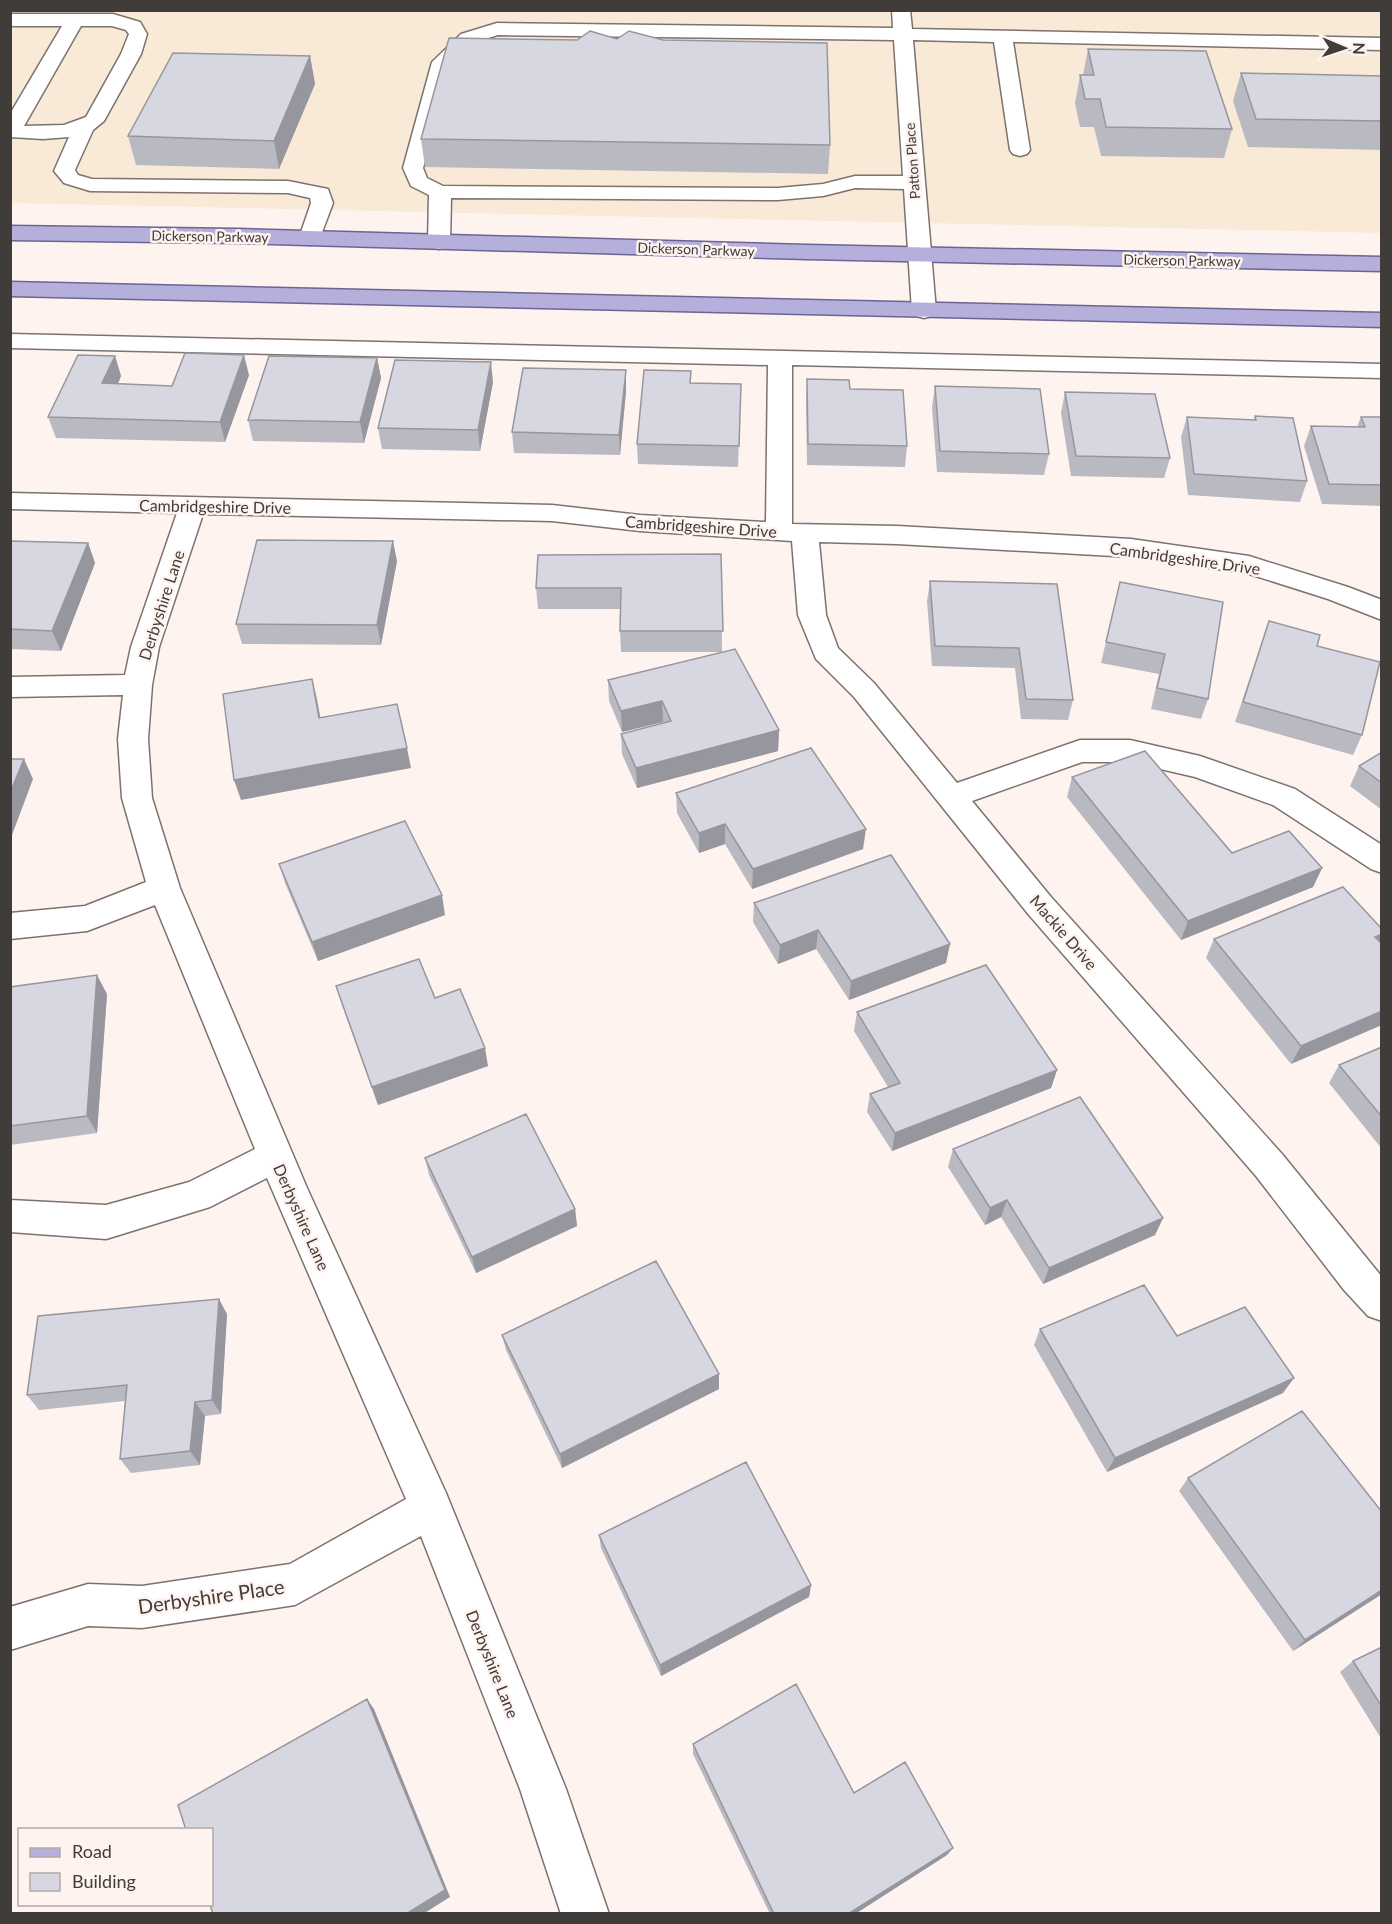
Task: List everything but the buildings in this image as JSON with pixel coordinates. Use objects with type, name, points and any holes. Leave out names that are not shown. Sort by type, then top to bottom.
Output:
[{"type":"main road","name":"Dickerson Parkway","points":[[10,233],[1382,264]]},
{"type":"main road","points":[[10,289],[1382,320]]},
{"type":"street","name":"Patton Place","points":[[901,10],[924,311]]},
{"type":"street","points":[[10,20],[75,20],[123,22],[133,26],[138,34],[131,54],[98,115],[84,127],[69,132],[11,131],[75,20]]},
{"type":"street","points":[[914,183],[855,182],[823,190],[778,194],[440,192],[418,182],[412,168],[442,62],[468,38],[497,29],[903,34],[1382,44]]},
{"type":"street","points":[[1003,36],[1020,150]]},
{"type":"street","points":[[84,127],[64,171],[71,179],[90,184],[288,187],[314,191],[320,194],[322,203],[310,238]]},
{"type":"street","points":[[439,242],[440,192]]},
{"type":"street","points":[[10,341],[1382,371]]},
{"type":"street","name":"Mackie Drive","points":[[780,359],[792,532],[812,615],[826,652],[864,690],[1040,906],[1269,1165],[1357,1278],[1382,1304]]},
{"type":"street","name":"Cambridgeshire Drive","points":[[10,501],[552,513],[640,523],[1131,548],[1249,565],[1338,593],[1382,611]]},
{"type":"street","name":"Derbyshire Lane","points":[[193,506],[145,647],[132,739],[137,798],[164,888],[275,1156],[431,1508],[543,1789],[585,1914]]},
{"type":"street","points":[[10,687],[138,685]]},
{"type":"street","points":[[951,797],[1080,751],[1130,751],[1200,767],[1284,797],[1382,861]]},
{"type":"street","points":[[10,926],[87,918],[164,888]]},
{"type":"street","points":[[10,1216],[106,1222],[197,1196],[275,1156]]},
{"type":"street","name":"Derbyshire Place","points":[[10,1629],[88,1605],[142,1607],[295,1584],[431,1508]]},
{"type":"shaded area","points":[[11,11],[1381,11],[1381,233],[11,203]]}]
